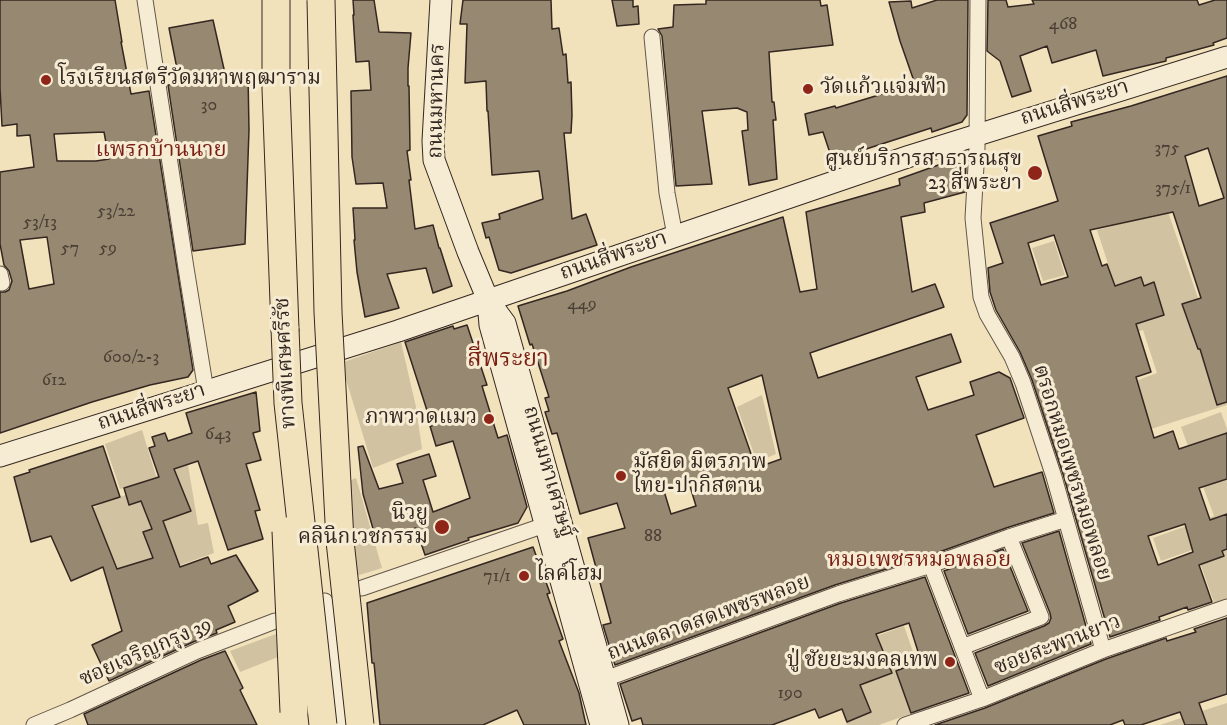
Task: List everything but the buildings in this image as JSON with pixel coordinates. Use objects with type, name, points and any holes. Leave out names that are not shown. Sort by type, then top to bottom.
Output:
[{"type":"highway","name":"ทางพิเศษศรีรัช","points":[[276,0],[281,258],[288,403],[323,725]]},
{"type":"highway","name":"ทางพิเศษศรีรัช","points":[[321,0],[328,300],[340,541],[360,725]]},
{"type":"highway","points":[[288,403],[286,541],[295,725]]},
{"type":"main road","name":"ถนนมหานคร","points":[[441,0],[433,141],[434,160],[488,300]]},
{"type":"main road","name":"ถนนสี่พระยา","points":[[0,456],[398,331],[977,135],[1227,57]]},
{"type":"main road","name":"ถนนมหาเศรษฐ์","points":[[488,300],[490,325],[545,525],[597,682],[618,725]]},
{"type":"main road","name":"ถนนมหาเศรษฐ์","points":[[488,300],[505,323],[597,682],[601,725]]},
{"type":"street","points":[[145,0],[206,391]]},
{"type":"street","name":"ตรอกหมอเพชรหมอพลอย","points":[[978,0],[977,135],[973,218],[981,297],[987,314],[1012,357],[1023,383],[1054,477],[1103,650]]},
{"type":"street","points":[[652,37],[667,193],[675,236]]},
{"type":"street","name":"ถนนตลาดสดเพชรพลอย","points":[[597,682],[838,594],[1066,519]]},
{"type":"street","points":[[362,588],[545,525]]},
{"type":"street","points":[[962,647],[1041,617],[1009,537]]},
{"type":"street","points":[[931,565],[982,699]]},
{"type":"street","points":[[326,601],[342,725]]},
{"type":"street","name":"ซอยสะพานยาว","points":[[905,725],[982,699],[1103,650],[1227,607]]},
{"type":"street","name":"ซอยเจริญกรุง 39","points":[[34,725],[196,651],[275,621]]},
{"type":"shaded area","points":[[1168,212],[1204,315],[1227,308],[1227,405],[1078,452],[1064,408],[1157,373],[1143,330],[1131,334],[1097,230]]},
{"type":"shaded area","points":[[1054,241],[1065,275],[1043,281],[1032,248]]},
{"type":"shaded area","points":[[401,342],[416,407],[422,449],[373,468],[341,363]]},
{"type":"shaded area","points":[[762,395],[776,454],[757,462],[737,407]]},
{"type":"shaded area","points":[[1221,412],[1227,429],[1227,601],[1215,605],[1195,549],[1161,561],[1153,538],[1214,516],[1181,427]]},
{"type":"shaded area","points":[[142,430],[156,476],[188,465],[198,525],[208,523],[214,553],[161,572],[154,558],[118,569],[93,508],[126,495],[129,505],[143,501],[137,484],[120,489],[105,444]]},
{"type":"shaded area","points":[[356,478],[382,568],[353,577],[341,484]]},
{"type":"shaded area","points":[[904,626],[932,706],[879,725],[847,725],[822,656]]},
{"type":"shaded area","points":[[276,634],[278,657],[240,672],[230,651]]},
{"type":"shaded area","points":[[1227,703],[1227,725],[1160,725],[1202,711]]},
{"type":"place","name":"โรงเรียนสตรีวัดมหาพฤฒาราม","points":[[46,80]]},
{"type":"place","name":"วัดแก้วแจ่มฟ้า","points":[[808,89]]},
{"type":"place","name":"ศูนย์บริการสาธารณสุข 23 สี่พระยา","points":[[1035,173]]},
{"type":"place","name":"ภาพวาดแมว","points":[[489,419]]},
{"type":"place","name":"มัสยิด มิตรภาพ ไทย-ปากิสตาน","points":[[621,476]]},
{"type":"place","name":"นิวยู คลินิกเวชกรรม","points":[[442,527]]},
{"type":"place","name":"ไลค์โฮม","points":[[524,576]]},
{"type":"place","name":"ปู่ ชัยยะมงคลเทพ","points":[[950,662]]},
{"type":"district","name":"แพรกบ้านนาย","points":[[161,151]]},
{"type":"district","name":"สี่พระยา","points":[[508,361]]},
{"type":"district","name":"หมอเพชรหมอพลอย","points":[[919,561]]}]
